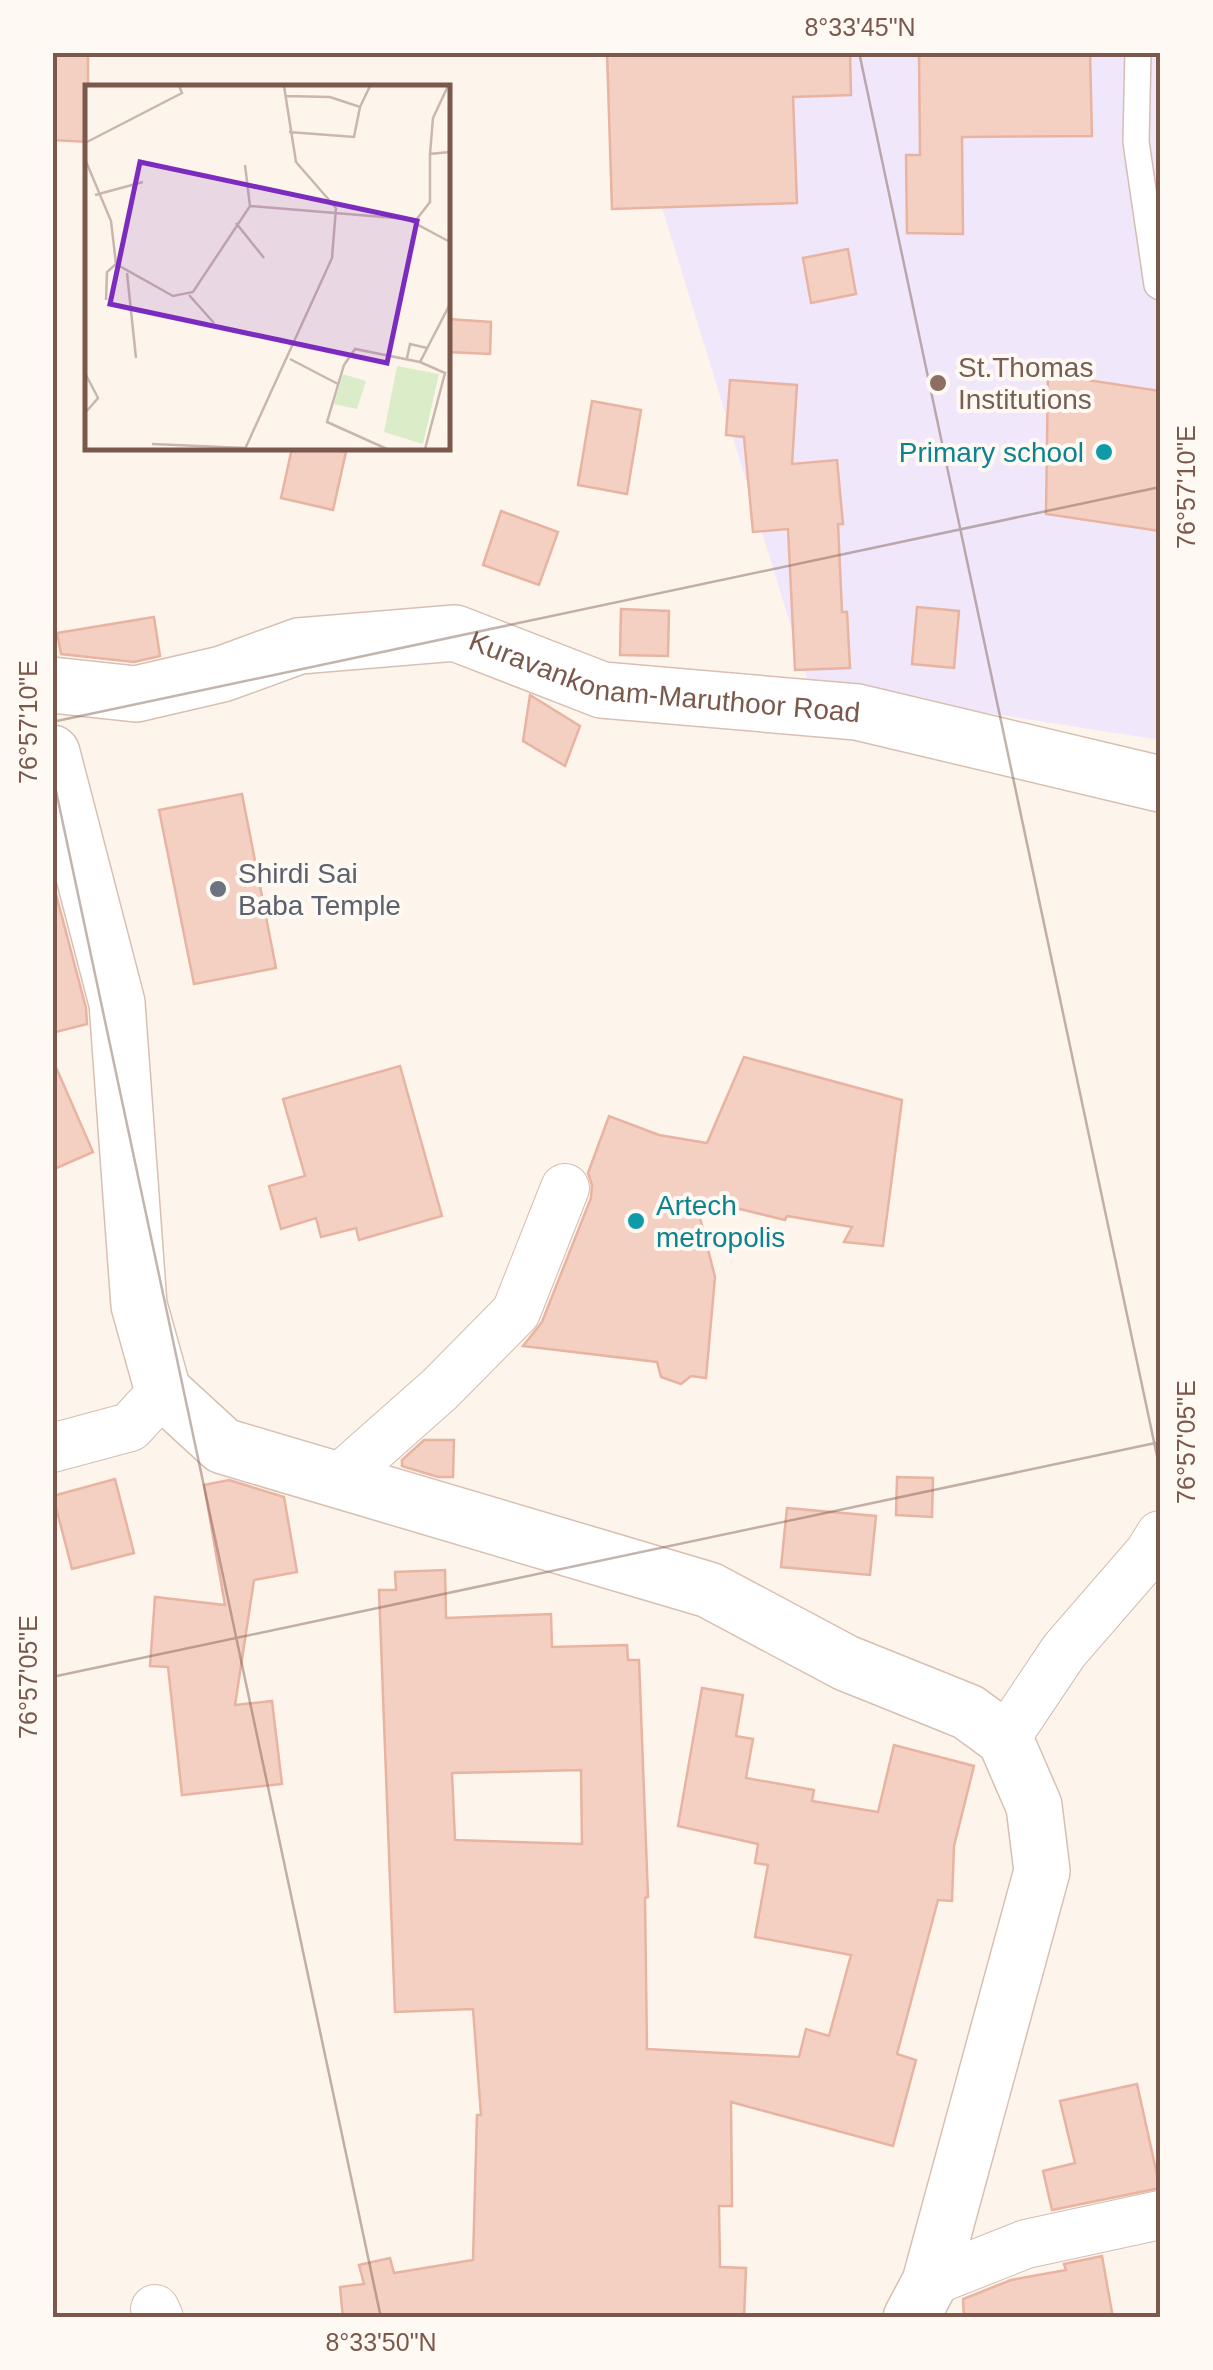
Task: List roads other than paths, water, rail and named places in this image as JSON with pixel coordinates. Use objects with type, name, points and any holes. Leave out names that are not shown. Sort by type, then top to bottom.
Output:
[{"type":"main road","name":"Kuravankonam-Maruthoor Road","points":[[52,685],[136,694],[222,674],[299,646],[455,633],[602,690],[857,712],[1160,784]]},
{"type":"main road","points":[[52,753],[118,1003],[139,1305],[163,1390],[223,1446],[709,1590],[846,1663],[968,1712],[1005,1739],[1034,1806],[1042,1871],[921,2300]]},
{"type":"street","points":[[335,1482],[440,1390],[516,1312],[565,1188]]},
{"type":"street","points":[[52,1448],[130,1427],[163,1390]]},
{"type":"street","points":[[1005,1739],[1064,1651],[1149,1553],[1160,1535]]},
{"type":"street","points":[[921,2300],[1026,2244],[1160,2216]]},
{"type":"lane","points":[[1138,52],[1136,142],[1160,288]]},
{"type":"place","name":"St.Thomas Institutions","points":[[938,383]]},
{"type":"place","name":"Primary school","points":[[1104,452]]},
{"type":"place","name":"Shirdi Sai Baba Temple","points":[[218,889]]},
{"type":"place","name":"Artech metropolis","points":[[636,1221]]}]
